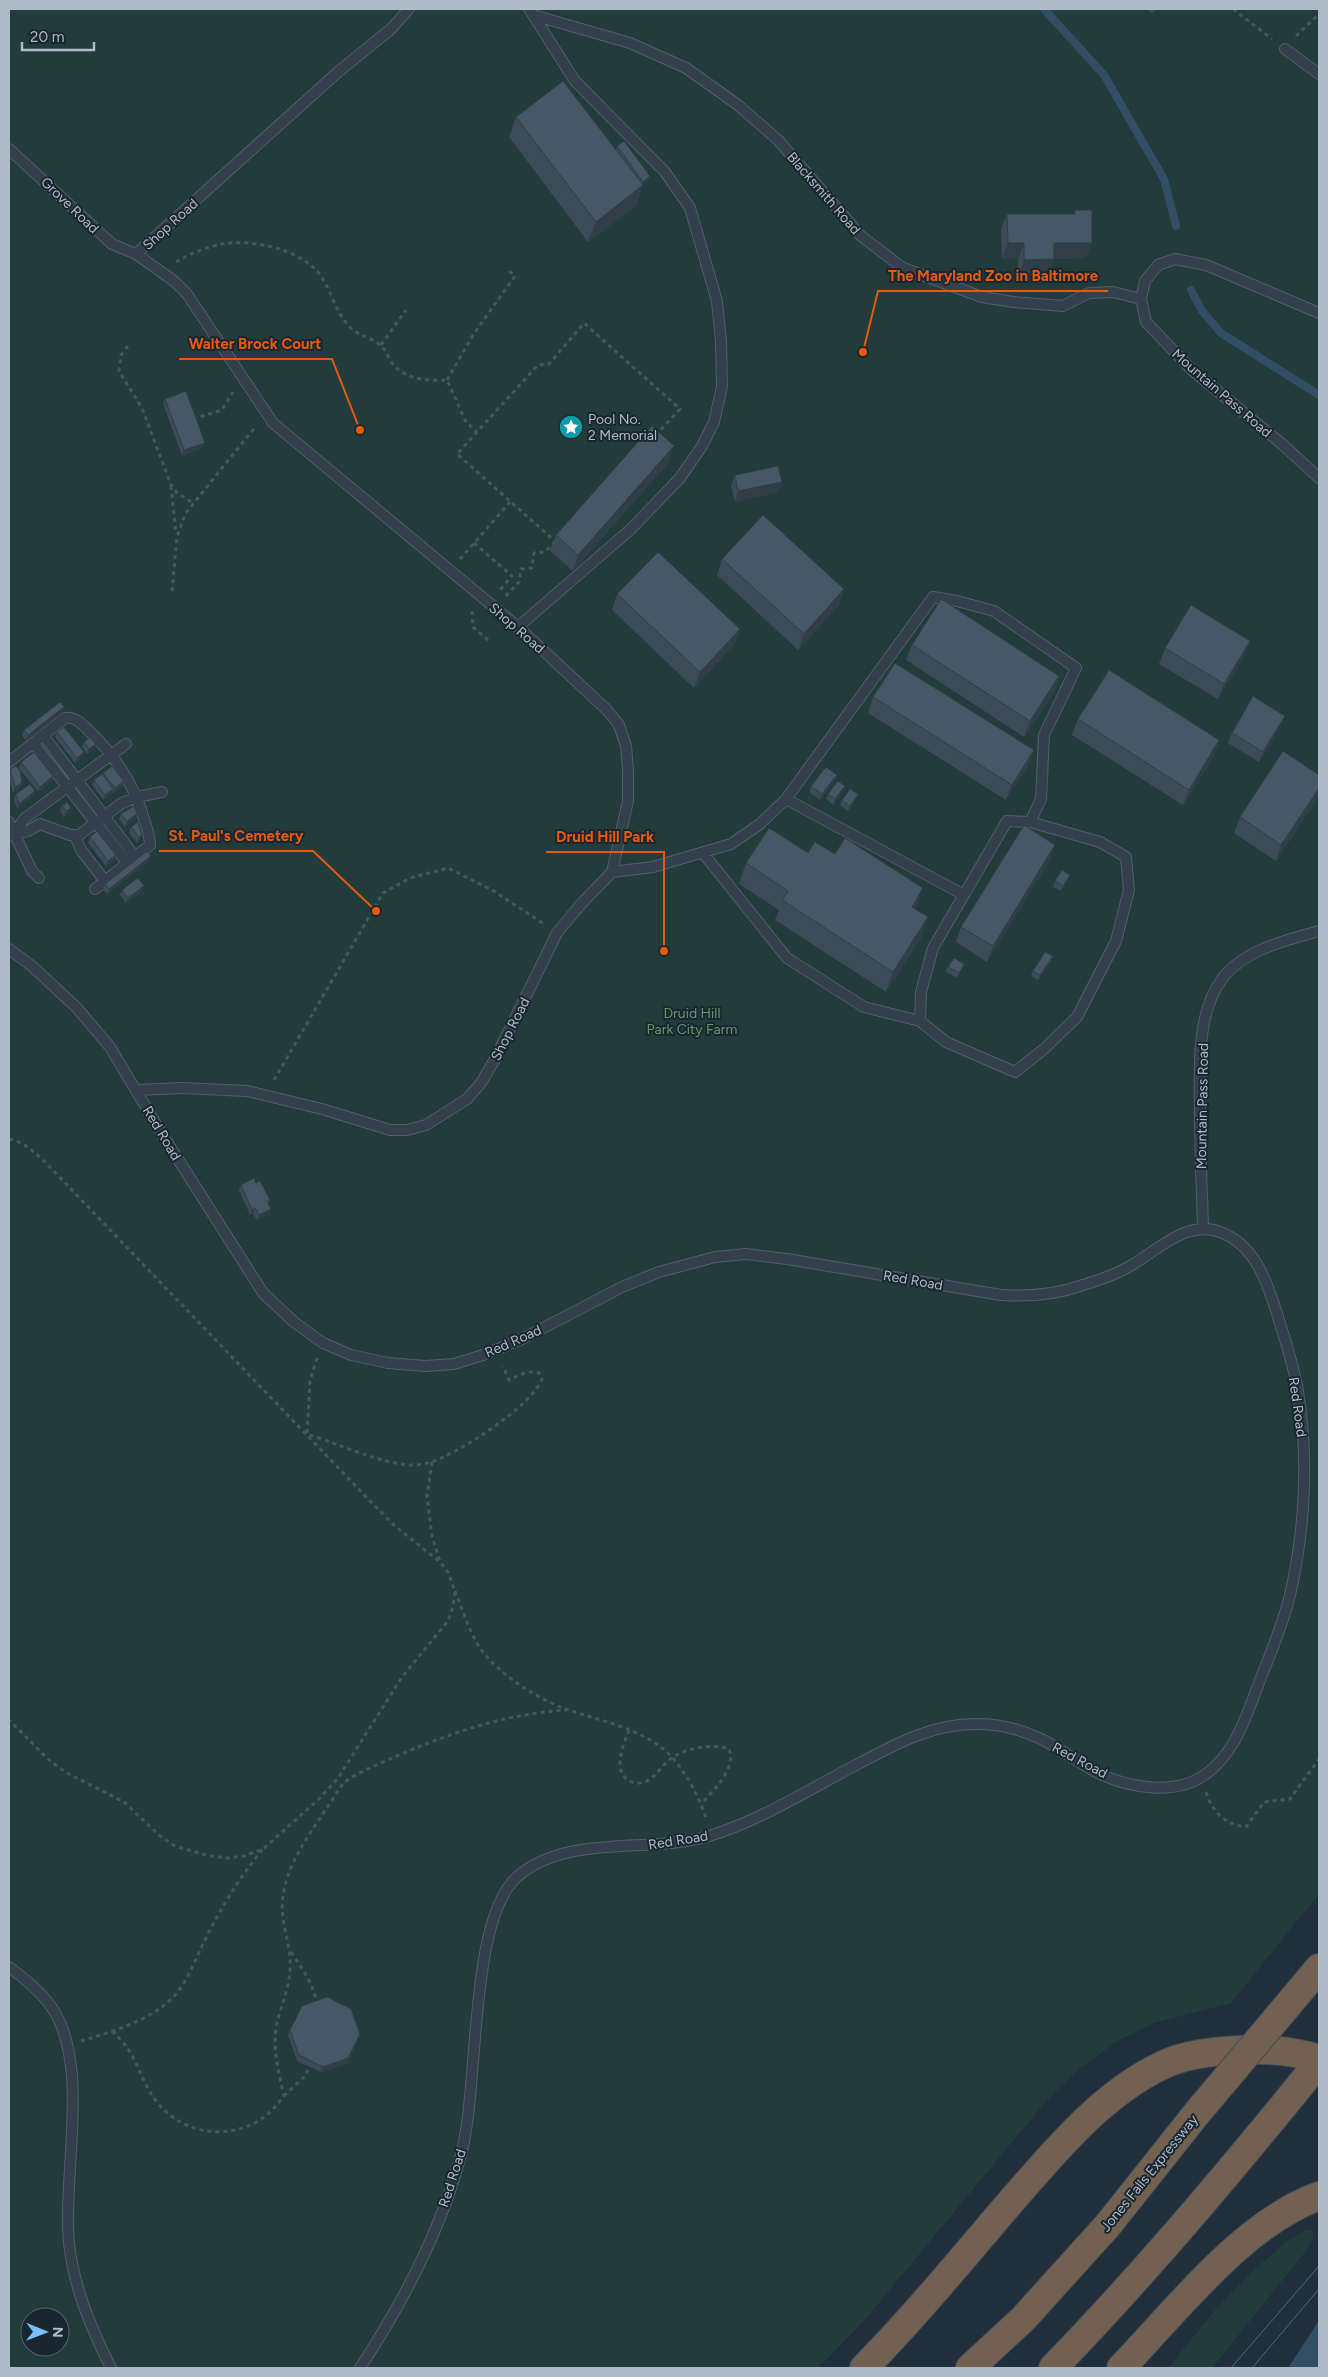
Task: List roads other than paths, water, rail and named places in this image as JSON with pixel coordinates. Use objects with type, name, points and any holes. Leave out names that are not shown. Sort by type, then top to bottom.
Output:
[{"type":"highway","name":"Jones Falls Expressway","points":[[970,2368],[1023,2319],[1108,2225],[1197,2113],[1319,1968]]},
{"type":"highway","points":[[864,2368],[904,2328],[1040,2169],[1090,2118],[1136,2081],[1164,2064],[1205,2053],[1262,2050],[1319,2060],[1267,2126],[1162,2250],[1098,2322],[1053,2368]]},
{"type":"highway","points":[[1121,2368],[1218,2265],[1247,2238],[1305,2201],[1319,2196]]},
{"type":"lane","name":"Shop Road","points":[[137,1090],[207,1089],[247,1091],[390,1130],[407,1130],[426,1125],[467,1099],[481,1083],[514,1022],[557,933],[581,904],[612,872],[628,801],[626,746],[619,725],[607,710],[518,627],[273,423],[187,294],[160,270],[136,254],[338,72],[391,29],[409,9]]},
{"type":"lane","name":"Blacksmith Road","points":[[531,12],[630,43],[693,74],[738,105],[778,140],[861,236],[903,268],[982,297],[1005,301],[1063,306],[1089,293],[1113,292],[1141,299]]},
{"type":"lane","points":[[518,627],[631,529],[680,478],[702,446],[714,422],[722,387],[722,341],[717,301],[690,208],[665,172],[575,81],[531,12]]},
{"type":"lane","points":[[1285,49],[1319,74]]},
{"type":"lane","name":"Grove Road","points":[[9,149],[112,244],[136,254]]},
{"type":"lane","points":[[1141,299],[1144,281],[1158,265],[1175,259],[1206,265],[1319,313]]},
{"type":"lane","name":"Mountain Pass Road","points":[[1141,299],[1146,322],[1192,370],[1282,444],[1319,478]]},
{"type":"lane","points":[[612,872],[653,866],[732,844],[760,824],[786,799],[933,597],[994,611],[1076,668],[1044,735],[1041,799],[1030,822]]},
{"type":"lane","points":[[9,762],[65,718],[69,717],[79,722],[105,745],[112,755],[137,797],[150,845],[95,889]]},
{"type":"lane","points":[[43,735],[105,815],[132,861]]},
{"type":"lane","points":[[33,744],[96,823],[132,861]]},
{"type":"lane","points":[[11,836],[24,818],[126,744]]},
{"type":"lane","points":[[11,836],[28,831],[40,824],[74,836],[79,835],[117,806],[137,797],[162,792]]},
{"type":"lane","points":[[786,799],[964,895]]},
{"type":"lane","points":[[703,852],[787,958],[864,1007],[920,1021],[946,1042],[1015,1072],[1044,1049],[1077,1017],[1116,941],[1129,890],[1126,857],[1100,842],[1030,822],[1007,821],[933,948],[921,992],[920,1021]]},
{"type":"lane","points":[[9,822],[11,836],[32,871],[39,878]]},
{"type":"lane","points":[[74,836],[81,850],[105,881]]},
{"type":"lane","name":"Mountain Pass Road","points":[[1203,1227],[1200,1050],[1207,1011],[1222,979],[1241,962],[1278,942],[1319,931]]},
{"type":"lane","name":"Red Road","points":[[9,949],[33,967],[77,1008],[110,1046],[162,1134],[263,1293],[294,1322],[323,1343],[351,1355],[388,1363],[425,1366],[454,1364],[520,1340],[622,1287],[658,1272],[716,1257],[746,1254],[1001,1295],[1030,1297],[1054,1294],[1127,1269],[1176,1236],[1203,1227],[1221,1232],[1240,1242],[1260,1268],[1274,1303],[1298,1389],[1303,1439],[1302,1499],[1299,1535],[1288,1604],[1249,1709],[1232,1746],[1218,1764],[1202,1777],[1183,1786],[1156,1788],[1130,1784],[1101,1774],[1040,1738],[1012,1727],[957,1724],[924,1733],[895,1744],[755,1817],[712,1835],[666,1844],[591,1848],[563,1854],[537,1863],[517,1877],[502,1894],[492,1922],[483,1962],[470,2107],[462,2149],[429,2243],[404,2297],[360,2368]]},
{"type":"lane","points":[[9,1967],[37,1989],[51,2006],[68,2045],[72,2097],[68,2212],[70,2244],[83,2305],[111,2368]]},
{"type":"water","points":[[1318,2322],[1319,2368],[1288,2368]]},
{"type":"waterway","points":[[1044,9],[1104,75],[1164,179],[1176,226]]},
{"type":"waterway","points":[[1191,290],[1202,311],[1221,333],[1319,395]]},
{"type":"tram line","points":[[1231,2368],[1319,2266]]},
{"type":"tram line","points":[[1252,2368],[1319,2289]]},
{"type":"place","name":"The Maryland Zoo in Baltimore","points":[[863,352]]},
{"type":"place","name":"Pool No. 2 Memorial","points":[[571,427]]},
{"type":"place","name":"Walter Brock Court","points":[[360,430]]},
{"type":"place","name":"St. Paul's Cemetery","points":[[376,911]]},
{"type":"place","name":"Druid Hill Park","points":[[664,951]]},
{"type":"park label","name":"Druid Hill Park City Farm","points":[[692,1022]]}]
